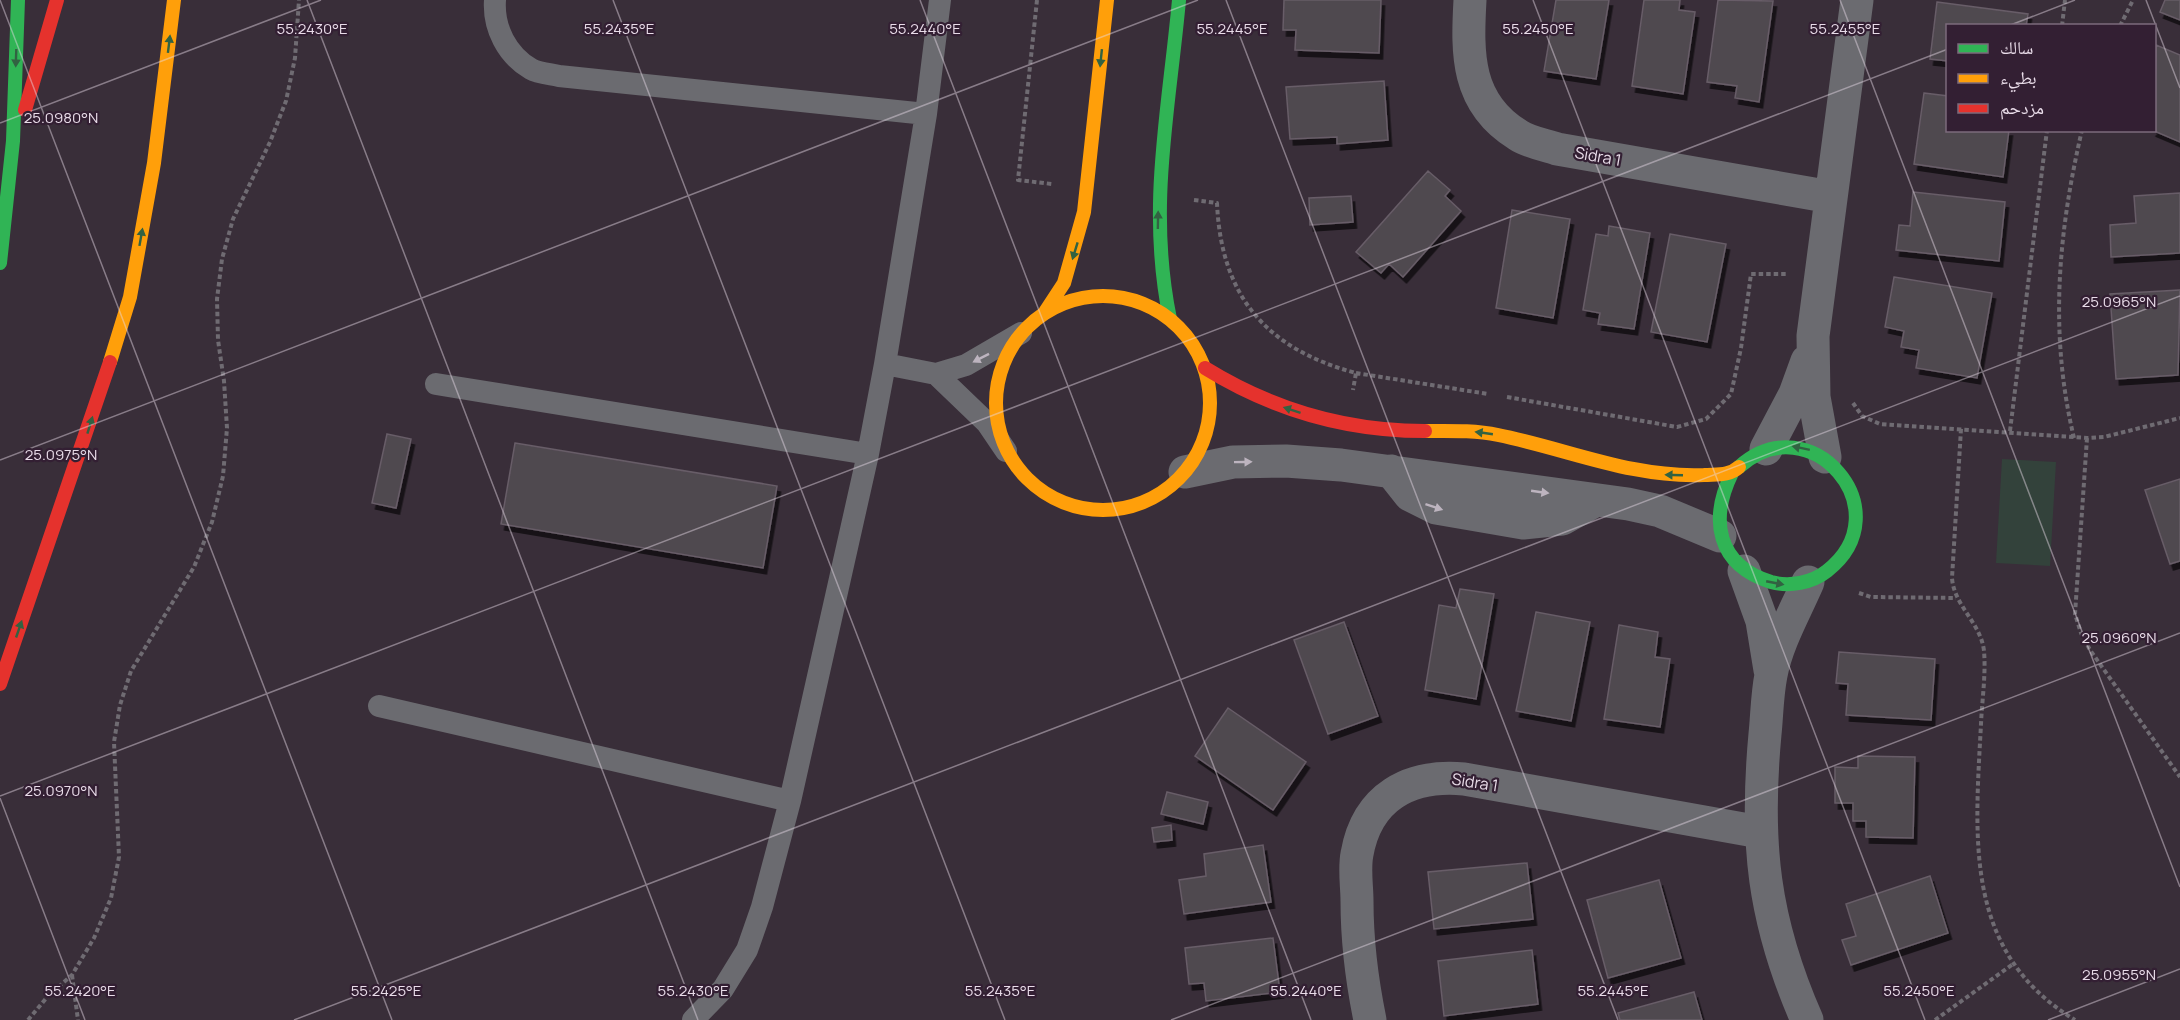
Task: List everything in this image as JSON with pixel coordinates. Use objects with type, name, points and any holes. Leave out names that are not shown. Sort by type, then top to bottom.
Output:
[{"type":"street","points":[[0,263],[14,141],[18,0]]},
{"type":"street","points":[[14,141],[36,80],[57,0]]},
{"type":"street","points":[[0,684],[86,438],[130,297],[154,164],[174,0]]},
{"type":"street","points":[[1045,312],[1075,299],[1109,296],[1141,302],[1170,319],[1191,341],[1205,368],[1211,404],[1203,440],[1185,472],[1158,495],[1125,508],[1090,509],[1056,500],[1027,480],[1006,451],[996,421],[996,390],[1005,360],[1021,333],[1045,312],[1064,283],[1076,248],[1084,212],[1107,0]]},
{"type":"street","points":[[1170,319],[1162,289],[1157,219],[1179,0]]},
{"type":"street","name":"Sidra 1","points":[[1470,0],[1470,72],[1487,110],[1518,136],[1557,149],[1831,197]]},
{"type":"street","points":[[1825,457],[1814,397],[1813,336],[1857,0]]},
{"type":"street","points":[[1766,449],[1795,394],[1813,336]]},
{"type":"street","points":[[1205,368],[1256,397],[1347,425],[1402,431],[1468,431],[1495,435],[1601,464],[1669,476],[1732,473]]},
{"type":"street","points":[[1807,1020],[1784,961],[1763,873],[1760,786],[1771,675],[1787,629],[1820,576],[1848,549],[1856,525],[1855,498],[1844,475],[1825,457],[1806,448],[1786,446],[1766,449],[1753,455],[1732,473],[1722,489],[1717,522],[1720,536],[1735,562],[1744,571],[1764,581],[1786,585],[1820,576]]},
{"type":"street","points":[[1185,472],[1233,462],[1286,461],[1390,471],[1660,511],[1720,536]]},
{"type":"street","points":[[1744,571],[1762,621],[1771,675]]},
{"type":"street","name":"Sidra 1","points":[[1370,1020],[1357,925],[1356,857],[1362,833],[1374,811],[1392,793],[1414,782],[1439,777],[1464,779],[1760,832]]},
{"type":"lane","points":[[495,0],[498,30],[511,53],[532,70],[559,76],[926,114]]},
{"type":"lane","points":[[693,1020],[723,989],[747,950],[762,907],[790,801],[868,454],[885,364],[926,114],[940,0]]},
{"type":"lane","points":[[885,364],[936,374],[966,365],[1021,333]]},
{"type":"lane","points":[[936,374],[987,423],[1006,451]]},
{"type":"lane","points":[[436,384],[868,454]]},
{"type":"lane","points":[[379,706],[790,801]]},
{"type":"path","points":[[28,1020],[48,994],[72,975],[94,938],[111,898],[119,857],[119,814],[114,760],[120,705],[131,670],[194,567],[212,522],[223,476],[227,428],[218,340],[217,299],[222,259],[233,219],[270,142],[285,101],[295,58],[299,0]]},
{"type":"path","points":[[2062,24],[2065,0]]},
{"type":"path","points":[[2121,24],[2133,0]]},
{"type":"path","points":[[2010,431],[2047,132]]},
{"type":"path","points":[[2074,438],[2065,399],[2059,355],[2058,298],[2061,241],[2082,132]]},
{"type":"path","points":[[1356,373],[1677,427],[1706,419],[1731,394],[1741,348],[1751,273],[1821,275]]},
{"type":"path","points":[[1849,392],[1862,416],[1880,424],[2087,438],[2104,437],[2180,418]]},
{"type":"path","points":[[1961,429],[1952,578],[1956,598],[1975,626],[1984,651],[1979,791],[1982,881],[1986,908],[1995,933],[2013,964],[2044,999],[2075,1020]]},
{"type":"path","points":[[2087,438],[2075,614],[2080,633],[2180,777]]},
{"type":"path","points":[[1820,576],[1871,597],[1956,598]]},
{"type":"path","points":[[1935,1020],[2013,964]]},
{"type":"path","points":[[72,975],[78,1020]]},
{"type":"green space","points":[[2002,459],[2056,462],[2050,566],[1996,563]]},
{"type":"building","points":[[1284,0],[1381,0],[1379,53],[1295,50],[1296,30],[1283,30]]},
{"type":"building","points":[[1556,0],[1609,0],[1596,79],[1544,71]]},
{"type":"building","points":[[1644,0],[1680,0],[1679,10],[1695,12],[1683,94],[1632,86]]},
{"type":"building","points":[[1718,0],[1773,1],[1759,102],[1735,98],[1737,86],[1707,82]]},
{"type":"building","points":[[2165,0],[2180,0],[2180,20],[2160,12]]},
{"type":"building","points":[[1937,2],[2028,14],[2026,24],[1946,24],[1946,61],[1930,59]]},
{"type":"building","points":[[2156,45],[2180,55],[2180,142],[2156,132]]},
{"type":"building","points":[[1384,81],[1388,140],[1337,144],[1337,137],[1290,139],[1286,87]]},
{"type":"building","points":[[1924,93],[1946,96],[1946,132],[2009,132],[2003,177],[1914,164]]},
{"type":"building","points":[[1428,171],[1450,190],[1445,196],[1461,211],[1403,277],[1389,264],[1381,273],[1356,252]]},
{"type":"building","points":[[1913,192],[2005,202],[1999,261],[1896,250],[1899,225],[1910,226]]},
{"type":"building","points":[[2180,193],[2180,253],[2111,257],[2110,225],[2136,223],[2134,196]]},
{"type":"building","points":[[1351,196],[1353,222],[1310,225],[1309,198]]},
{"type":"building","points":[[1512,210],[1570,219],[1553,318],[1496,308]]},
{"type":"building","points":[[1609,226],[1650,233],[1634,329],[1598,324],[1600,313],[1583,310],[1596,234],[1608,236]]},
{"type":"building","points":[[1670,234],[1726,244],[1707,342],[1651,332]]},
{"type":"building","points":[[1894,277],[1992,293],[1977,378],[1916,368],[1919,350],[1901,347],[1904,331],[1885,327]]},
{"type":"building","points":[[2180,290],[2178,375],[2116,379],[2110,294]]},
{"type":"building","points":[[387,434],[411,439],[396,508],[372,503]]},
{"type":"building","points":[[515,443],[777,486],[763,568],[501,524]]},
{"type":"building","points":[[2180,479],[2180,561],[2170,564],[2145,490]]},
{"type":"building","points":[[1460,589],[1494,594],[1476,699],[1425,690],[1439,605],[1456,608]]},
{"type":"building","points":[[1536,612],[1590,622],[1571,721],[1516,711]]},
{"type":"building","points":[[1344,622],[1378,716],[1328,734],[1294,640]]},
{"type":"building","points":[[1619,625],[1658,632],[1655,657],[1670,659],[1660,727],[1604,719]]},
{"type":"building","points":[[1839,652],[1935,659],[1931,720],[1846,715],[1848,684],[1836,683]]},
{"type":"building","points":[[1228,708],[1306,762],[1273,810],[1195,756]]},
{"type":"building","points":[[1858,756],[1915,757],[1913,838],[1866,837],[1866,821],[1853,821],[1853,803],[1835,803],[1835,767],[1858,768]]},
{"type":"building","points":[[1167,792],[1208,802],[1203,824],[1161,814]]},
{"type":"building","points":[[1171,825],[1172,840],[1154,842],[1152,828]]},
{"type":"building","points":[[1263,845],[1271,902],[1184,914],[1179,880],[1206,876],[1204,854]]},
{"type":"building","points":[[1527,863],[1533,919],[1434,929],[1428,872]]},
{"type":"building","points":[[1930,876],[1948,933],[1851,965],[1842,940],[1856,936],[1846,904]]},
{"type":"building","points":[[1659,880],[1681,958],[1608,978],[1587,900]]},
{"type":"building","points":[[1273,938],[1280,992],[1206,1001],[1204,983],[1189,984],[1185,948]]},
{"type":"building","points":[[1532,950],[1538,1004],[1444,1016],[1438,961]]},
{"type":"building","points":[[1694,992],[1702,1020],[1620,1020],[1618,1013]]},
{"type":"traffic: fast","points":[[0,263],[13,141],[18,0]]},
{"type":"traffic: fast","points":[[1170,319],[1163,278],[1160,198],[1179,0]]},
{"type":"traffic: fast","points":[[1732,473],[1725,490],[1720,524],[1729,552],[1739,564],[1753,574],[1771,582],[1785,584],[1807,581],[1827,571],[1848,547],[1856,520],[1852,495],[1838,473],[1818,456],[1794,448],[1766,451],[1739,467]]},
{"type":"traffic: slow","points":[[110,362],[130,297],[154,163],[174,0]]},
{"type":"traffic: slow","points":[[1045,312],[1064,283],[1084,212],[1107,0]]},
{"type":"traffic: slow","points":[[1103,296],[1124,298],[1144,304],[1162,314],[1185,335],[1202,362],[1208,382],[1210,403],[1208,424],[1202,444],[1192,462],[1171,485],[1144,502],[1124,508],[1103,510],[1082,508],[1062,502],[1044,492],[1021,471],[1004,444],[998,424],[996,403],[998,382],[1004,362],[1014,344],[1035,321],[1062,304],[1082,298],[1103,296]]},
{"type":"traffic: slow","points":[[1425,431],[1489,433],[1625,467],[1677,475],[1727,473],[1739,467]]},
{"type":"traffic: jam","points":[[25,110],[57,0]]},
{"type":"traffic: jam","points":[[0,684],[110,362]]},
{"type":"traffic: jam","points":[[1205,368],[1257,396],[1310,415],[1366,427],[1425,431]]}]
